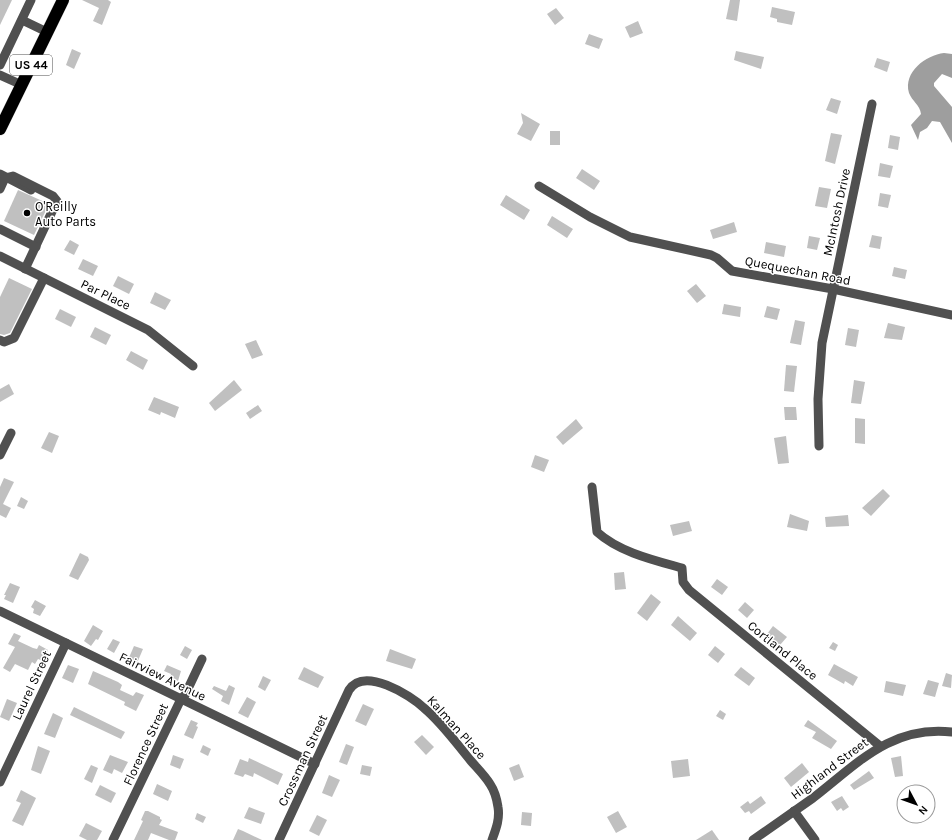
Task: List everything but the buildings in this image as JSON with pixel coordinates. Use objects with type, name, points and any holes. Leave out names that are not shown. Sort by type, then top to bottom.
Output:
[{"type":"highway","name":"US 44","points":[[0,130],[63,0]]},
{"type":"street","points":[[0,65],[2,54],[22,20],[31,0]]},
{"type":"street","points":[[22,20],[47,32]]},
{"type":"street","points":[[0,75],[22,85]]},
{"type":"street","name":"McIntosh Drive","points":[[819,446],[819,366],[833,289],[872,104]]},
{"type":"street","points":[[0,189],[3,176],[57,203],[25,269]]},
{"type":"street","name":"Quequechan Road","points":[[539,186],[596,220],[630,237],[710,255],[717,258],[732,271],[833,289],[952,315]]},
{"type":"street","points":[[0,229],[36,247]]},
{"type":"street","name":"Par Place","points":[[0,258],[44,278],[148,330],[193,366]]},
{"type":"street","points":[[0,340],[4,342],[14,338],[44,278]]},
{"type":"street","points":[[0,455],[11,433]]},
{"type":"street","name":"Cortland Place","points":[[592,487],[597,532],[604,539],[647,559],[682,568],[683,582],[689,590],[880,746]]},
{"type":"street","name":"Fairview Avenue","points":[[0,611],[315,764]]},
{"type":"street","name":"Laurel Street","points":[[0,782],[66,643]]},
{"type":"street","name":"Florence Street","points":[[113,840],[202,659]]},
{"type":"street","name":"Kalman Place","points":[[349,690],[359,682],[368,681],[380,683],[406,695],[432,715],[490,784],[499,812],[498,823],[492,840]]},
{"type":"street","name":"Crossman Street","points":[[279,840],[349,690]]},
{"type":"street","name":"Highland Street","points":[[753,840],[880,746],[904,735],[940,730],[952,732]]},
{"type":"street","points":[[794,811],[815,840]]},
{"type":"shaded area","points":[[937,54],[952,54],[952,78],[942,74],[934,83],[934,86],[952,107],[952,143],[940,122],[932,121],[927,128],[920,132],[918,140],[911,125],[921,114],[919,108],[909,93],[909,78],[923,61]]},
{"type":"place","name":"O'Reilly Auto Parts","points":[[27,213]]}]
